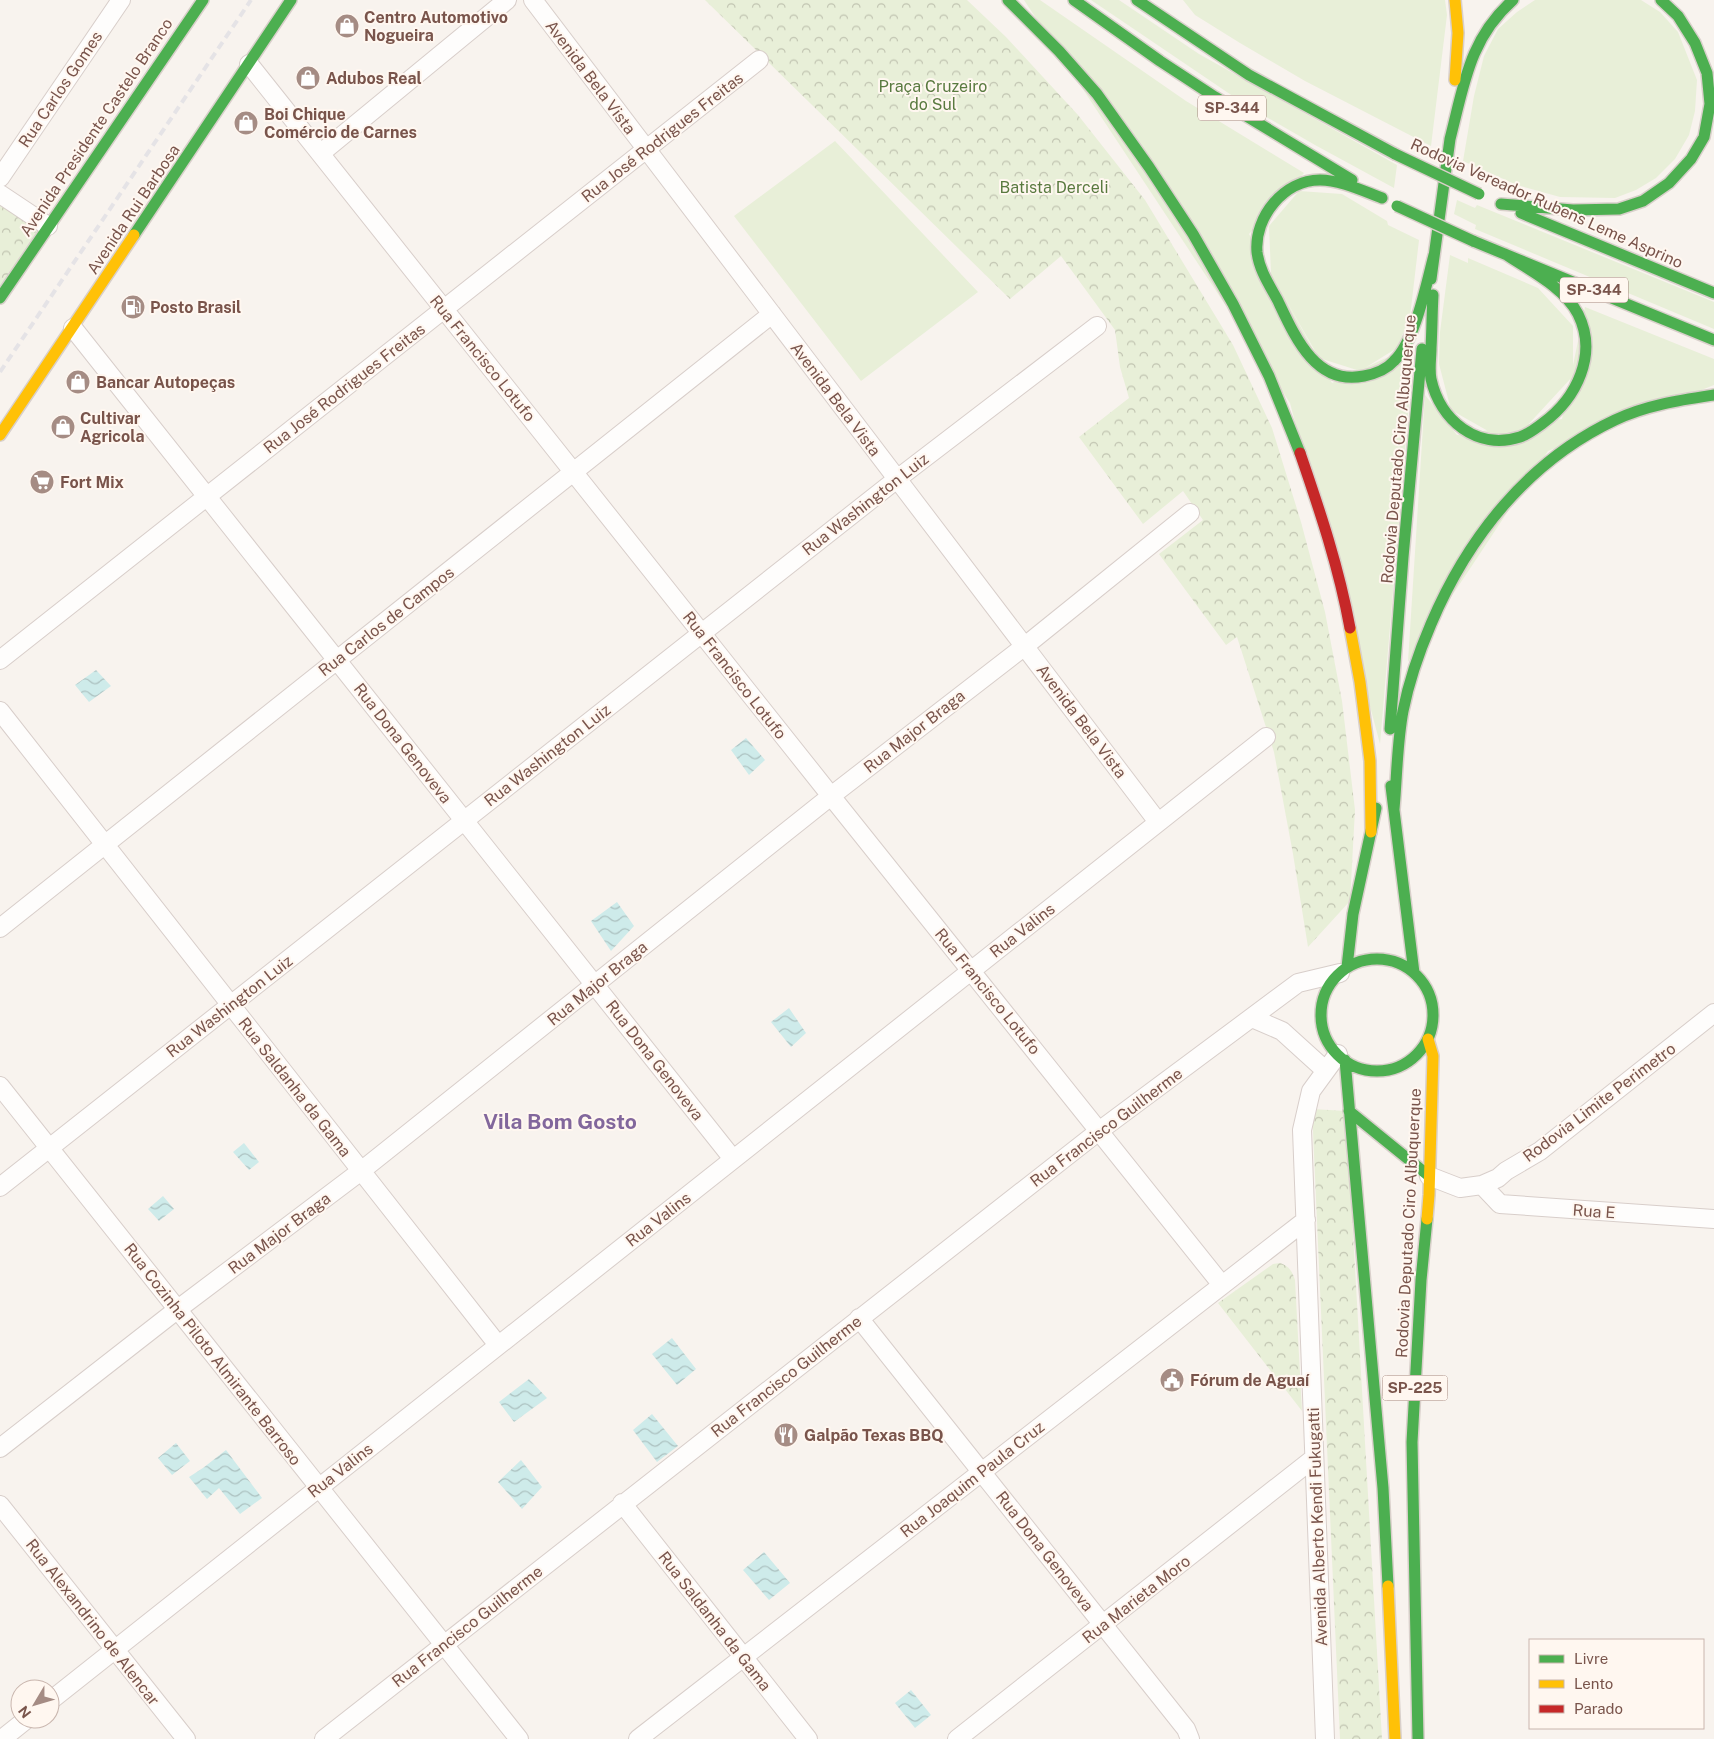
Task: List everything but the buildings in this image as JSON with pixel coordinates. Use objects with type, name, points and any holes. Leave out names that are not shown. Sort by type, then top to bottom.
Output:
[{"type":"main road","name":"Avenida Presidente Castelo Branco","points":[[0,298],[203,0]]},
{"type":"main road","name":"Avenida Rui Barbosa","points":[[0,435],[291,0]]},
{"type":"main road","points":[[1008,0],[1043,33],[1090,86],[1176,205],[1237,310],[1281,403],[1329,536],[1346,602],[1364,709],[1370,764],[1371,832]]},
{"type":"main road","name":"SP-344","points":[[1074,0],[1160,61],[1215,97],[1397,206],[1473,241],[1714,340]]},
{"type":"main road","name":"Rodovia Vereador Rubens Leme Asprino","points":[[1137,0],[1250,75],[1395,154],[1490,199],[1714,293]]},
{"type":"main road","points":[[1450,139],[1458,33],[1455,0]]},
{"type":"main road","points":[[1450,139],[1473,55],[1486,27],[1513,0]]},
{"type":"main road","points":[[1490,199],[1573,210],[1619,209],[1643,201],[1669,183],[1692,159],[1704,136],[1710,104],[1707,73],[1691,36],[1678,16],[1661,0]]},
{"type":"main road","points":[[1186,19],[1250,75]]},
{"type":"main road","name":"Rodovia Deputado Ciro Albuquerque","points":[[1343,970],[1353,914],[1386,772],[1424,331],[1450,139]]},
{"type":"main road","points":[[1382,198],[1322,180],[1304,181],[1289,188],[1275,201],[1266,215],[1259,232],[1257,251],[1262,269],[1296,339],[1308,356],[1321,368],[1342,378],[1363,378],[1383,370],[1397,358],[1410,338],[1434,255]]},
{"type":"main road","points":[[1434,255],[1430,376],[1436,398],[1447,416],[1463,431],[1483,438],[1504,441],[1522,436],[1544,423],[1566,405],[1583,370],[1586,349],[1578,314],[1566,297],[1505,254]]},
{"type":"main road","points":[[1394,809],[1403,712],[1410,680],[1433,618],[1459,566],[1480,533],[1523,483],[1577,441],[1615,420],[1653,406],[1714,395]]},
{"type":"main road","name":"Rodovia Deputado Ciro Albuquerque","points":[[1386,772],[1394,809],[1414,973]]},
{"type":"main road","points":[[1382,959],[1399,964],[1414,973],[1428,993],[1433,1019],[1428,1039],[1417,1054],[1403,1065],[1385,1070],[1367,1070],[1341,1057],[1326,1036],[1321,1020],[1322,1002],[1329,986],[1343,970],[1364,960],[1382,959]]},
{"type":"main road","name":"Rodovia Deputado Ciro Albuquerque","points":[[1418,1739],[1412,1442],[1421,1280],[1429,1195],[1433,1056],[1428,1039]]},
{"type":"main road","name":"Rodovia Deputado Ciro Albuquerque","points":[[1341,1057],[1349,1111],[1383,1488],[1395,1739]]},
{"type":"main road","points":[[1349,1111],[1429,1176]]},
{"type":"street","name":"Rua Carlos Gomes","points":[[0,178],[121,0]]},
{"type":"street","points":[[320,153],[507,0]]},
{"type":"street","name":"Avenida Bela Vista","points":[[533,0],[1158,822]]},
{"type":"street","name":"Rua José Rodrigues Freitas","points":[[0,660],[760,60]]},
{"type":"street","name":"Rua Francisco Lotufo","points":[[249,64],[1222,1285]]},
{"type":"street","points":[[0,194],[48,226]]},
{"type":"street","name":"Rua Carlos de Campos","points":[[0,928],[772,314]]},
{"type":"street","name":"Rua Washington Luiz","points":[[0,1187],[702,632],[897,479],[1097,326]]},
{"type":"street","name":"Rua Dona Genoveva","points":[[73,328],[733,1159]]},
{"type":"street","name":"Rua Major Braga","points":[[0,1448],[178,1309],[361,1171],[831,796],[1025,646],[1190,513]]},
{"type":"street","name":"Rua Saldanha da Gama","points":[[0,711],[498,1345]]},
{"type":"street","name":"Rua Valins","points":[[60,1693],[1266,736]]},
{"type":"street","name":"Rua Francisco Guilherme","points":[[324,1739],[622,1503],[1099,1131],[1298,983],[1343,970]]},
{"type":"street","name":"Rodovia Limite Perimetro","points":[[1482,1185],[1498,1178],[1506,1171],[1540,1151],[1714,1013]]},
{"type":"street","points":[[1252,1018],[1282,1030],[1326,1070]]},
{"type":"street","name":"Avenida Alberto Kendi Fukugatti","points":[[1325,1739],[1302,1130],[1311,1091],[1326,1070],[1341,1057]]},
{"type":"street","name":"Rua Cozinha Piloto Almirante Barroso","points":[[0,1086],[520,1739]]},
{"type":"street","points":[[1429,1176],[1460,1188],[1482,1185]]},
{"type":"street","name":"Rua E","points":[[1482,1185],[1500,1204],[1714,1219]]},
{"type":"street","name":"Rua Joaquim Paula Cruz","points":[[638,1739],[1306,1220]]},
{"type":"street","name":"Rua Dona Genoveva","points":[[859,1318],[1186,1729],[1190,1739]]},
{"type":"street","name":"Rua Marieta Moro","points":[[957,1739],[1314,1458]]},
{"type":"street","name":"Rua Saldanha da Gama","points":[[622,1503],[808,1739]]},
{"type":"street","name":"Rua Alexandrino de Alencar","points":[[0,1505],[186,1739]]},
{"type":"street","points":[[2,1739],[14,1729]]},
{"type":"green space","name":"Praça Cruzeiro do Sul","points":[[705,0],[967,0],[1006,37],[1078,115],[1145,200],[1233,345],[1272,428],[1301,522],[1325,612],[1342,701],[1355,810],[1350,901],[1308,947],[1274,752],[1237,637],[1226,645],[1159,554],[1203,520],[1183,491],[1143,524],[1079,437],[1129,398],[1120,367],[1115,330],[1061,256],[1010,299]]},
{"type":"green space","points":[[1024,0],[1040,0],[1186,101],[1304,173],[1249,234],[1332,383],[1414,345],[1380,744],[1290,403]]},
{"type":"green space","points":[[1091,0],[1119,0],[1199,54],[1397,165],[1394,188],[1249,107]]},
{"type":"green space","points":[[1183,0],[1445,0],[1447,15],[1431,146],[1305,81],[1240,43],[1195,15]]},
{"type":"green space","points":[[1535,0],[1641,0],[1660,12],[1678,32],[1697,80],[1695,111],[1689,135],[1675,159],[1656,178],[1636,190],[1615,198],[1560,197],[1517,185],[1463,161],[1474,96],[1484,56],[1498,29],[1517,12]]},
{"type":"green space","points":[[835,141],[978,292],[861,381],[734,216]]},
{"type":"green space","points":[[1299,191],[1342,194],[1387,221],[1388,225],[1419,240],[1410,317],[1397,348],[1360,371],[1319,358],[1271,274],[1269,226]]},
{"type":"green space","points":[[0,194],[48,226],[0,298]]},
{"type":"green space","points":[[1457,200],[1475,208],[1477,205],[1714,302],[1714,329],[1475,229],[1476,225],[1454,214]]},
{"type":"green space","points":[[1450,255],[1468,263],[1468,258],[1538,288],[1573,326],[1573,376],[1525,428],[1488,431],[1451,410],[1439,364],[1440,332]]},
{"type":"green space","points":[[1585,307],[1714,359],[1714,385],[1548,451],[1408,662],[1425,395],[1457,435],[1562,419]]},
{"type":"green space","points":[[1312,1109],[1346,1111],[1382,1739],[1340,1739]]},
{"type":"green space","points":[[1280,1263],[1290,1269],[1295,1280],[1302,1411],[1218,1303],[1273,1264]]},
{"type":"water","points":[[96,670],[111,686],[89,702],[75,685]]},
{"type":"water","points":[[746,738],[765,760],[749,775],[731,750]]},
{"type":"water","points":[[617,902],[634,926],[611,951],[591,921]]},
{"type":"water","points":[[789,1008],[806,1033],[791,1047],[771,1022]]},
{"type":"water","points":[[244,1143],[259,1162],[249,1170],[233,1152]]},
{"type":"water","points":[[163,1196],[174,1209],[159,1221],[148,1209]]},
{"type":"water","points":[[672,1338],[696,1369],[677,1385],[652,1354]]},
{"type":"water","points":[[529,1379],[547,1398],[514,1422],[499,1402]]},
{"type":"water","points":[[652,1414],[678,1446],[657,1462],[633,1430]]},
{"type":"water","points":[[176,1443],[190,1461],[172,1475],[158,1458]]},
{"type":"water","points":[[226,1450],[262,1498],[240,1514],[219,1488],[207,1499],[189,1477]]},
{"type":"water","points":[[521,1460],[542,1487],[522,1509],[498,1482]]},
{"type":"water","points":[[764,1552],[790,1583],[769,1600],[743,1570]]},
{"type":"water","points":[[911,1690],[931,1715],[915,1728],[895,1703]]},
{"type":"railway","points":[[0,372],[251,0]]},
{"type":"traffic: fast","points":[[0,298],[203,0]]},
{"type":"traffic: fast","points":[[134,235],[291,0]]},
{"type":"traffic: fast","points":[[1008,0],[1059,51],[1097,94],[1149,167],[1193,234],[1233,304],[1269,376],[1300,453]]},
{"type":"traffic: fast","points":[[1074,0],[1160,61],[1215,97],[1352,180]]},
{"type":"traffic: fast","points":[[1137,0],[1249,75],[1395,154]]},
{"type":"traffic: fast","points":[[1450,139],[1464,82],[1477,47],[1498,15],[1513,0]]},
{"type":"traffic: fast","points":[[1501,204],[1573,210],[1619,209],[1643,201],[1669,183],[1691,159],[1704,137],[1710,104],[1707,73],[1695,43],[1678,16],[1661,0]]},
{"type":"traffic: fast","points":[[1431,279],[1450,139]]},
{"type":"traffic: fast","points":[[1395,154],[1479,194]]},
{"type":"traffic: fast","points":[[1382,198],[1351,186],[1328,180],[1320,180],[1295,186],[1283,194],[1266,214],[1257,239],[1260,265],[1292,329],[1309,356],[1333,374],[1347,377],[1372,374],[1391,364],[1402,351],[1414,326],[1434,255]]},
{"type":"traffic: fast","points":[[1397,206],[1473,241]]},
{"type":"traffic: fast","points":[[1521,213],[1714,293]]},
{"type":"traffic: fast","points":[[1473,241],[1714,340]]},
{"type":"traffic: fast","points":[[1433,295],[1430,375],[1436,394],[1443,407],[1463,429],[1475,436],[1489,440],[1504,440],[1529,433],[1555,413],[1574,388],[1581,374],[1585,359],[1584,329],[1578,314],[1564,295],[1505,254]]},
{"type":"traffic: fast","points":[[1390,729],[1422,349]]},
{"type":"traffic: fast","points":[[1394,809],[1401,723],[1405,700],[1415,667],[1446,592],[1463,561],[1483,532],[1504,505],[1528,480],[1555,457],[1584,437],[1615,420],[1639,410],[1676,401],[1714,395]]},
{"type":"traffic: fast","points":[[1391,786],[1414,973]]},
{"type":"traffic: fast","points":[[1347,967],[1353,914],[1376,808]]},
{"type":"traffic: fast","points":[[1377,959],[1398,964],[1416,976],[1428,994],[1433,1015],[1428,1036],[1416,1054],[1398,1066],[1377,1071],[1356,1066],[1338,1054],[1326,1036],[1321,1015],[1326,994],[1338,976],[1356,964],[1377,959]]},
{"type":"traffic: fast","points":[[1345,1060],[1383,1488],[1388,1586]]},
{"type":"traffic: fast","points":[[1349,1111],[1429,1176]]},
{"type":"traffic: fast","points":[[1418,1739],[1412,1442],[1421,1280],[1427,1219]]},
{"type":"traffic: slow","points":[[1455,0],[1458,33],[1455,80]]},
{"type":"traffic: slow","points":[[0,435],[134,235]]},
{"type":"traffic: slow","points":[[1350,628],[1360,682],[1370,761],[1371,832]]},
{"type":"traffic: slow","points":[[1427,1219],[1433,1056],[1428,1039]]},
{"type":"traffic: slow","points":[[1388,1586],[1395,1739]]},
{"type":"traffic: jam","points":[[1300,453],[1335,562],[1350,628]]},
{"type":"place","name":"Centro Automotivo Nogueira","points":[[347,26]]},
{"type":"place","name":"Adubos Real","points":[[308,78]]},
{"type":"place","name":"Boi Chique Comércio de Carnes","points":[[246,123]]},
{"type":"place","name":"Posto Brasil","points":[[133,307]]},
{"type":"place","name":"Bancar Autopeças","points":[[78,382]]},
{"type":"place","name":"Cultivar Agricola","points":[[63,427]]},
{"type":"place","name":"Fort Mix","points":[[42,482]]},
{"type":"place","name":"Fórum de Aguaí","points":[[1172,1380]]},
{"type":"place","name":"Galpão Texas BBQ","points":[[786,1435]]},
{"type":"district","name":"Vila Bom Gosto","points":[[560,1122]]},
{"type":"park label","name":"Batista Derceli","points":[[1054,187]]}]
